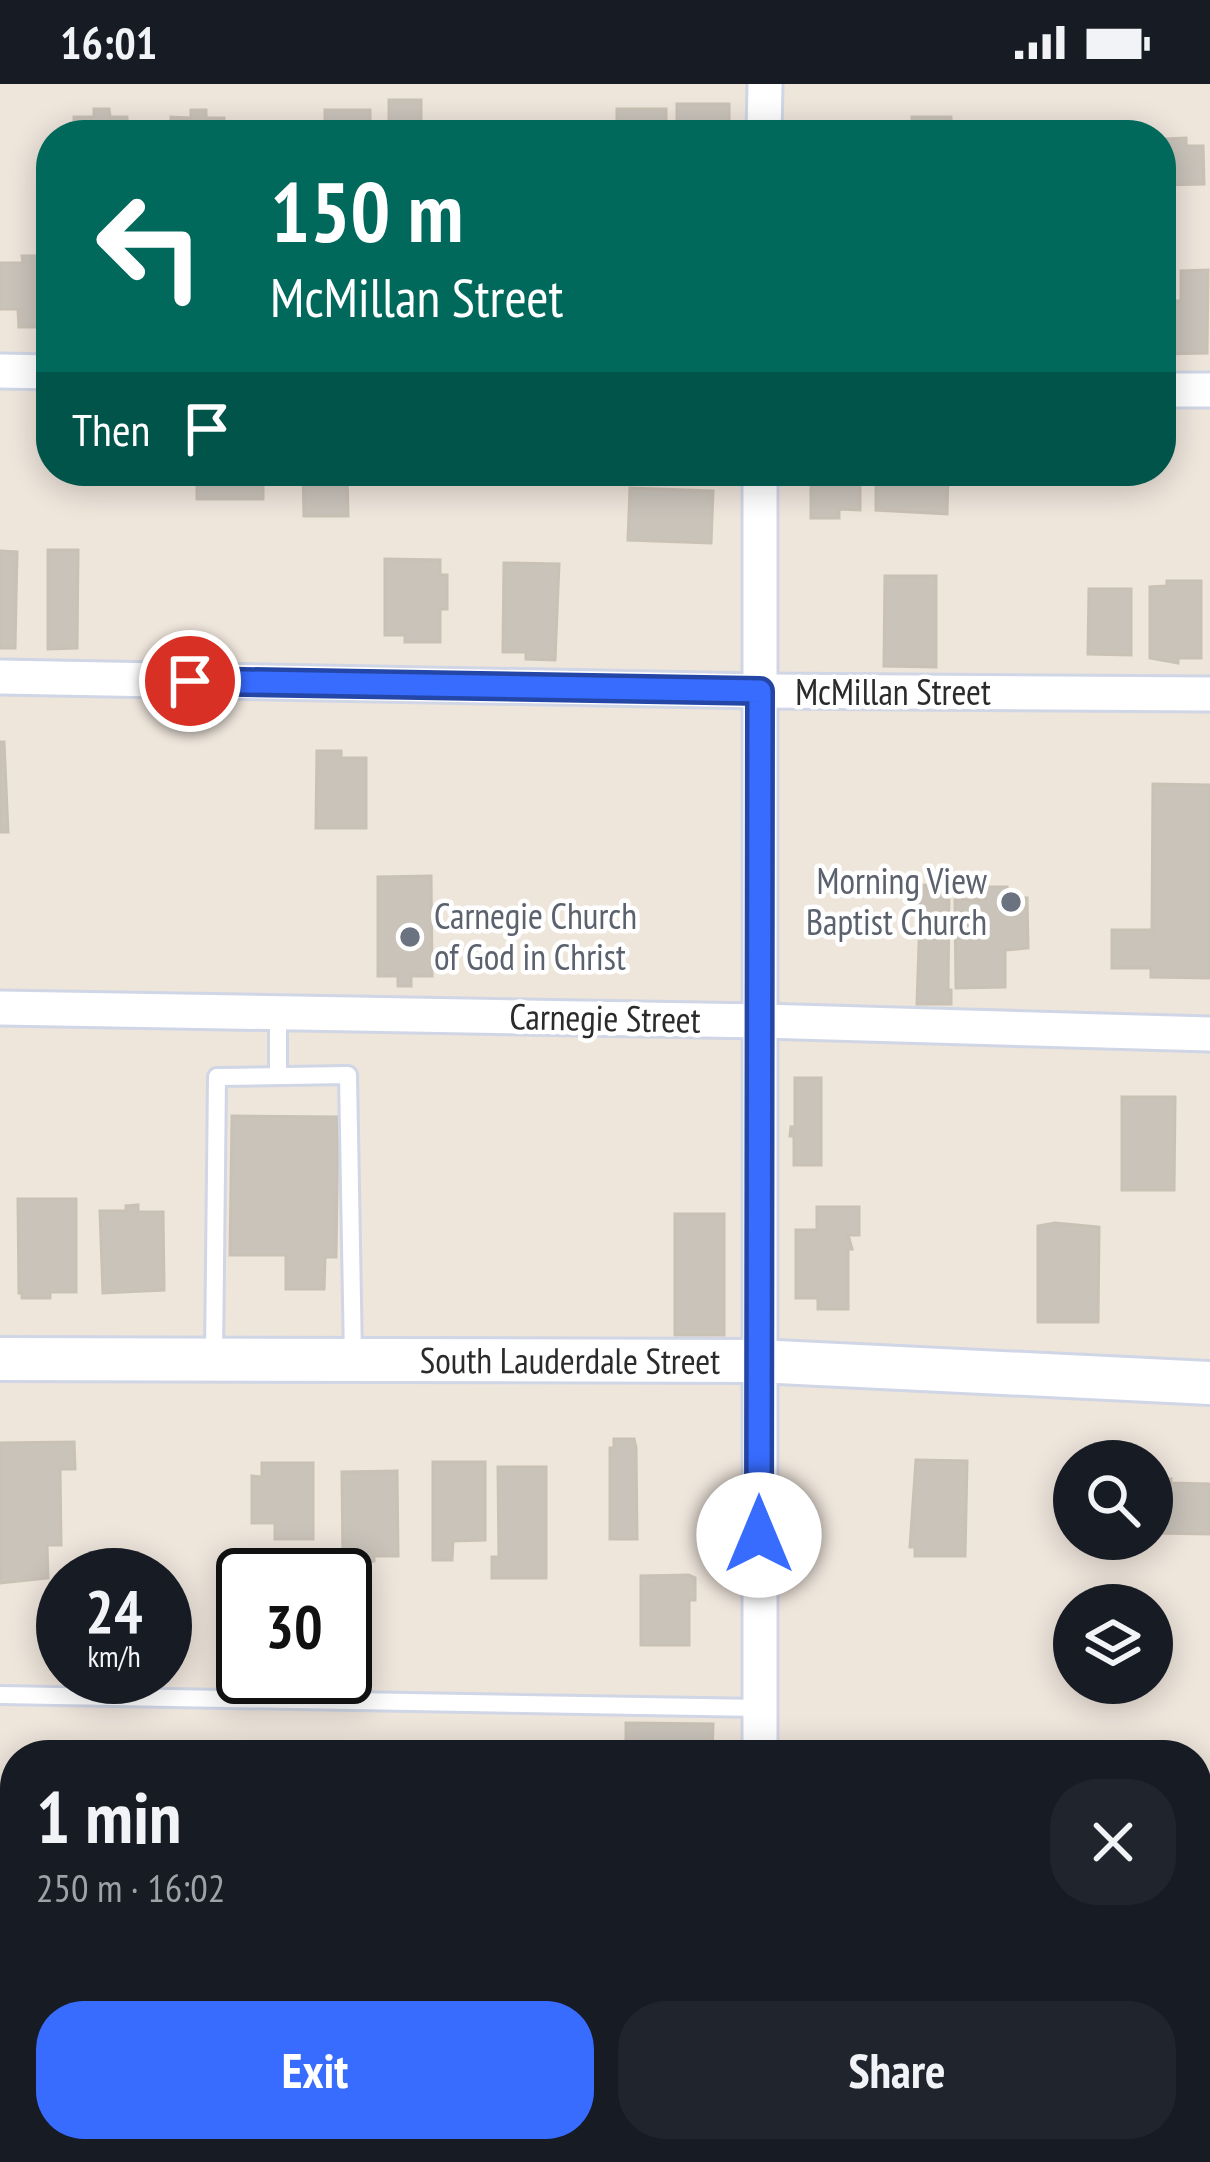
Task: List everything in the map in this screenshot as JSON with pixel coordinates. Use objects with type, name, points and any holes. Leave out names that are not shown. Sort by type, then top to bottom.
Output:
[{"type":"street","points":[[764,120],[765,84]]},
{"type":"street","points":[[0,371],[36,372]]},
{"type":"street","points":[[1176,390],[1210,391]]},
{"type":"street","points":[[760,486],[760,1740]]},
{"type":"street","name":"McMillan Street","points":[[0,677],[1210,694]]},
{"type":"street","name":"Carnegie Street","points":[[0,1008],[1210,1034]]},
{"type":"street","name":"South Lauderdale Street","points":[[0,1359],[758,1361],[1210,1383]]},
{"type":"lane","points":[[278,1012],[278,1076]]},
{"type":"lane","points":[[214,1358],[217,1077],[348,1075],[353,1359]]},
{"type":"lane","points":[[0,1695],[760,1708]]},
{"type":"building","points":[[389,100],[421,100],[421,120],[389,120]]},
{"type":"building","points":[[677,104],[729,104],[729,120],[677,120]]},
{"type":"building","points":[[94,109],[109,109],[110,117],[127,120],[74,120],[94,117]]},
{"type":"building","points":[[617,109],[666,109],[666,120],[617,120]]},
{"type":"building","points":[[191,110],[206,110],[206,118],[224,120],[171,120],[191,118]]},
{"type":"building","points":[[325,110],[370,110],[370,120],[325,120]]},
{"type":"building","points":[[912,117],[951,117],[951,120]]},
{"type":"building","points":[[1176,138],[1186,138],[1186,146],[1203,146],[1204,184],[1176,185]]},
{"type":"building","points":[[22,256],[36,256],[36,327],[19,327],[18,309],[0,309],[0,263],[23,263]]},
{"type":"building","points":[[1208,270],[1207,353],[1176,354],[1181,271]]},
{"type":"building","points":[[197,486],[263,486],[263,499],[197,499]]},
{"type":"building","points":[[303,486],[347,486],[348,516],[304,516]]},
{"type":"building","points":[[811,486],[860,486],[860,510],[839,509],[839,518],[811,518]]},
{"type":"building","points":[[876,486],[948,486],[947,514],[876,510]]},
{"type":"building","points":[[630,488],[713,491],[711,543],[628,540]]},
{"type":"building","points":[[48,550],[78,550],[77,648],[48,649]]},
{"type":"building","points":[[0,551],[17,552],[15,648],[0,648]]},
{"type":"building","points":[[385,559],[440,560],[440,575],[447,575],[447,609],[440,609],[440,642],[405,642],[405,635],[385,635]]},
{"type":"building","points":[[504,563],[559,564],[555,660],[503,652]]},
{"type":"building","points":[[885,576],[936,576],[936,667],[884,666]]},
{"type":"building","points":[[1167,581],[1201,581],[1201,658],[1178,658],[1178,663],[1150,658],[1150,587],[1167,586]]},
{"type":"building","points":[[1089,589],[1131,589],[1131,655],[1088,654]]},
{"type":"building","points":[[0,742],[4,742],[8,832],[0,832]]},
{"type":"building","points":[[317,751],[366,758],[366,828],[316,828]]},
{"type":"building","points":[[1153,784],[1210,785],[1210,978],[1151,977],[1151,968],[1112,968],[1112,930],[1152,930]]},
{"type":"building","points":[[431,876],[432,976],[411,976],[411,986],[398,986],[398,976],[378,976],[378,877]]},
{"type":"building","points":[[921,885],[949,886],[951,1004],[917,1004]]},
{"type":"building","points":[[985,887],[1007,887],[1008,898],[1027,898],[1028,948],[1005,950],[1005,987],[956,988],[955,900],[986,899]]},
{"type":"building","points":[[795,1078],[821,1078],[821,1165],[794,1165],[794,1136],[790,1136],[795,1127]]},
{"type":"building","points":[[1122,1097],[1175,1097],[1174,1190],[1122,1190]]},
{"type":"building","points":[[232,1116],[338,1117],[336,1257],[325,1257],[324,1289],[286,1289],[286,1255],[230,1255]]},
{"type":"building","points":[[18,1199],[76,1199],[76,1292],[22,1298]]},
{"type":"building","points":[[138,1205],[138,1212],[163,1212],[164,1290],[103,1293],[100,1211],[126,1211],[126,1206]]},
{"type":"building","points":[[817,1207],[859,1207],[859,1235],[848,1235],[852,1249],[848,1249],[848,1309],[818,1309],[818,1298],[796,1298],[796,1230],[817,1230]]},
{"type":"building","points":[[675,1214],[724,1214],[724,1335],[675,1335]]},
{"type":"building","points":[[1038,1226],[1099,1227],[1098,1322],[1038,1322]]},
{"type":"building","points":[[614,1439],[634,1439],[637,1539],[610,1539],[610,1448],[614,1448]]},
{"type":"building","points":[[74,1442],[75,1469],[60,1469],[61,1545],[36,1548],[36,1579],[1,1583],[0,1443]]},
{"type":"building","points":[[916,1460],[967,1461],[965,1556],[915,1556],[915,1547],[910,1547]]},
{"type":"building","points":[[433,1462],[485,1462],[485,1540],[453,1541],[452,1560],[433,1560]]},
{"type":"building","points":[[262,1463],[313,1463],[313,1539],[275,1539],[275,1523],[252,1523],[252,1476],[262,1477]]},
{"type":"building","points":[[498,1467],[546,1467],[546,1578],[492,1578],[492,1557],[499,1557]]},
{"type":"building","points":[[397,1471],[398,1556],[374,1556],[372,1561],[372,1548],[343,1548],[342,1472]]},
{"type":"building","points":[[1173,1483],[1210,1484],[1210,1534],[1173,1533]]},
{"type":"building","points":[[641,1576],[695,1578],[695,1600],[689,1600],[689,1645],[641,1645]]},
{"type":"building","points":[[626,1723],[713,1724],[712,1740],[626,1740]]},
{"type":"place","name":"Morning View Baptist Church","points":[[1011,902]]},
{"type":"place","name":"Carnegie Church of God in Christ","points":[[410,937]]},
{"type":"route","points":[[190,681],[760,691],[759,1535]]}]
